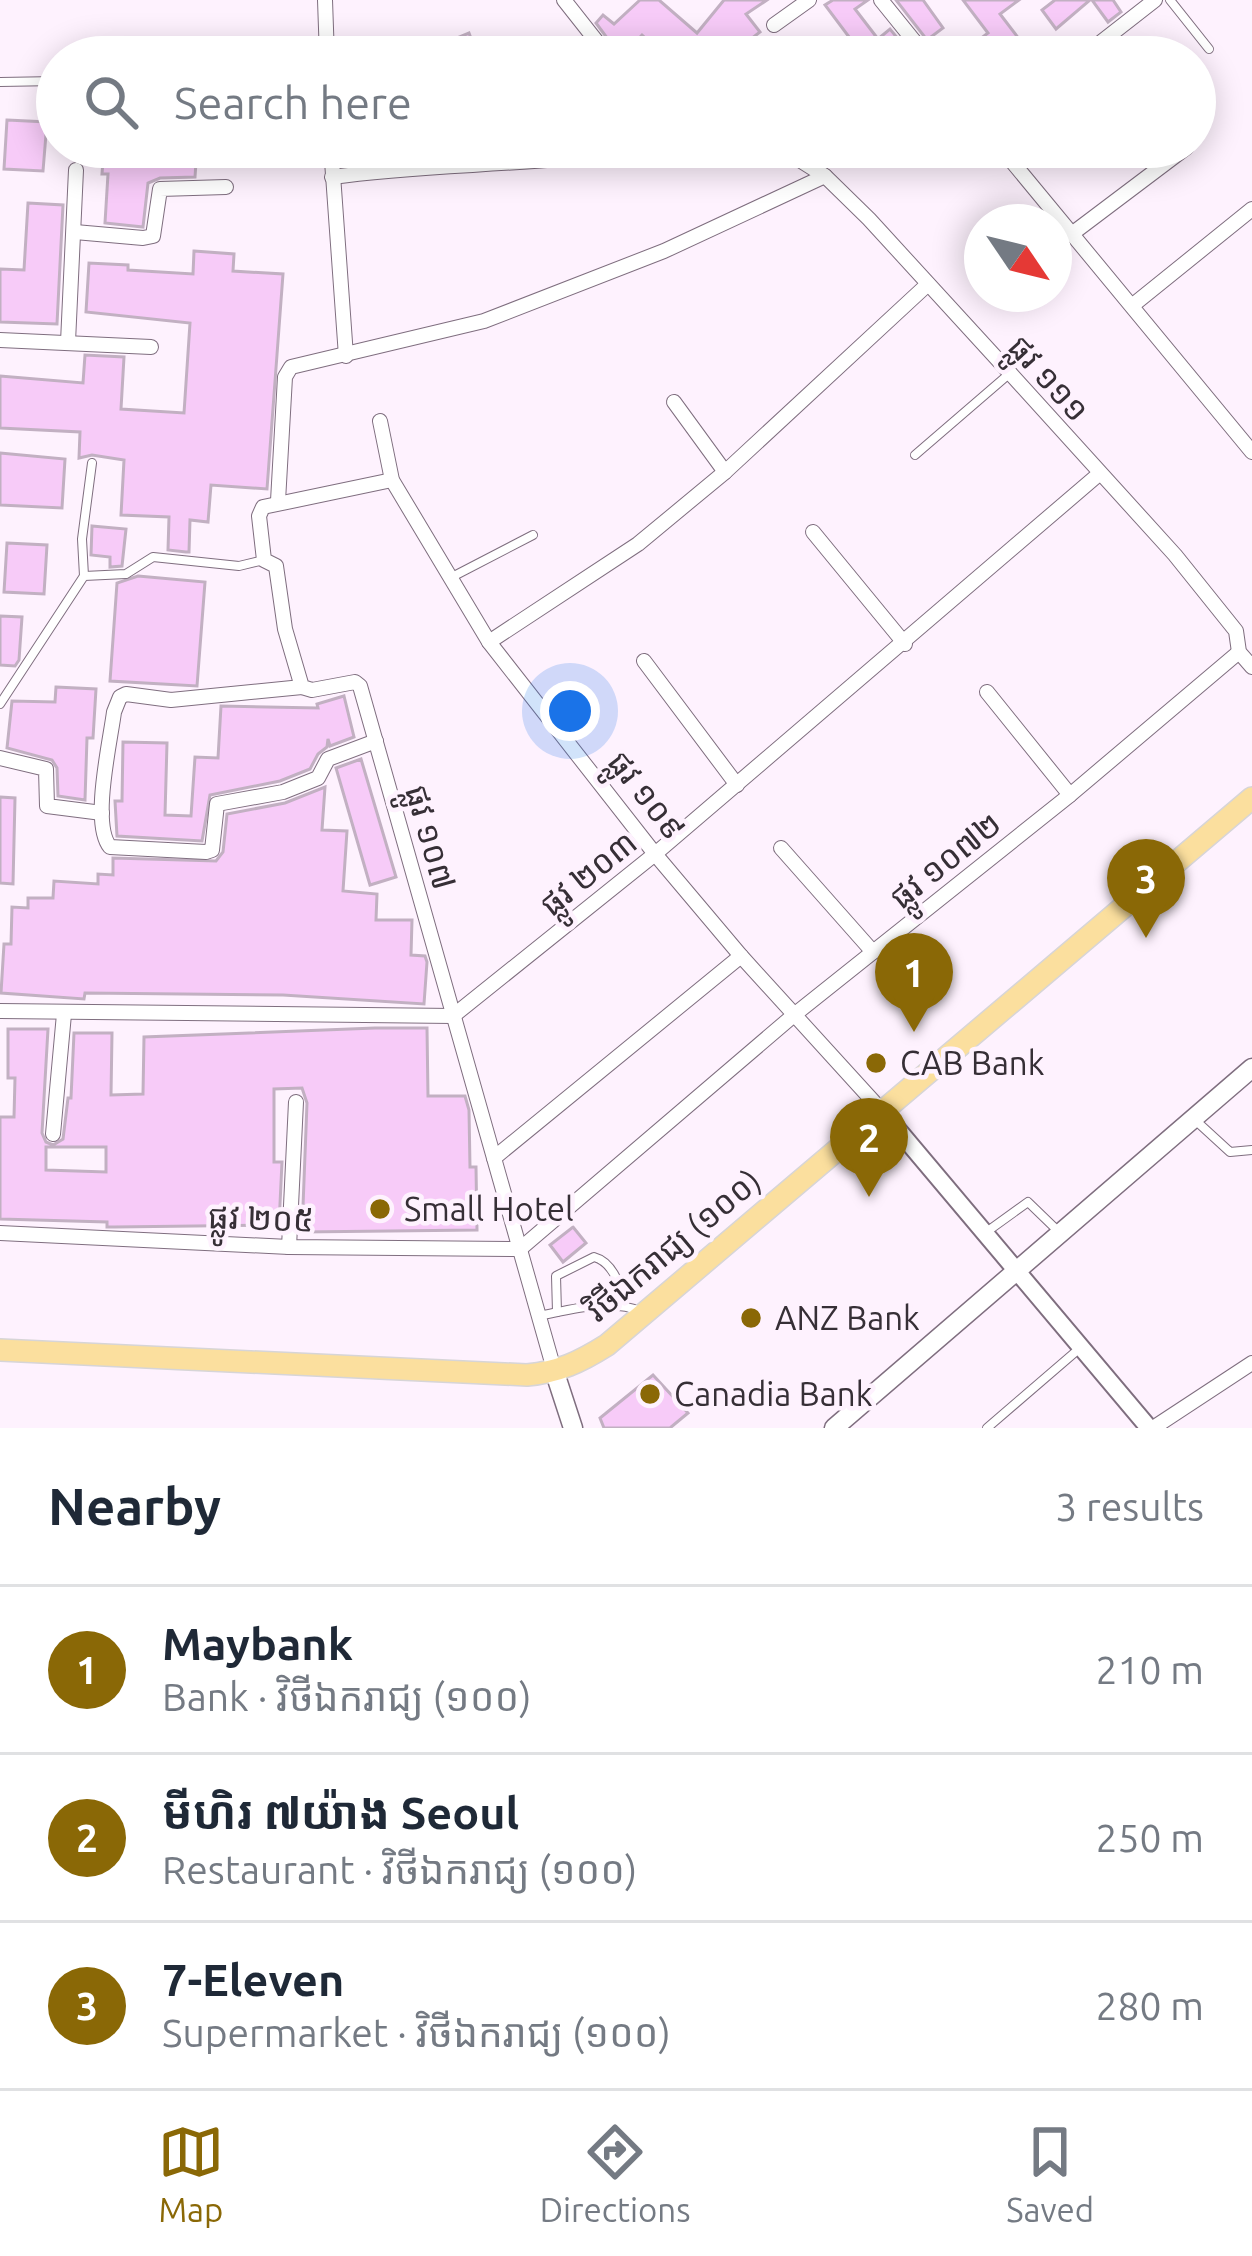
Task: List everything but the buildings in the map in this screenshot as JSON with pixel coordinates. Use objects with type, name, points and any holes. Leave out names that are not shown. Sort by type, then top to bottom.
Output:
[{"type":"main road","name":"វិថីឯករាជ្យ (១០០)","points":[[0,1350],[555,1373],[607,1345],[635,1309],[882,1112],[1250,803]]},
{"type":"main road","points":[[834,1428],[1252,1068]]},
{"type":"main road","points":[[555,1373],[572,1428]]},
{"type":"street","points":[[325,0],[326,36]]},
{"type":"street","points":[[564,0],[592,36]]},
{"type":"street","points":[[775,25],[809,0]]},
{"type":"street","points":[[880,0],[910,36]]},
{"type":"street","points":[[1109,36],[1155,0]]},
{"type":"street","points":[[332,168],[346,356]]},
{"type":"street","points":[[332,177],[419,168]]},
{"type":"street","name":"ផ្លូវ ១១១","points":[[812,168],[928,284],[1175,555],[1236,631],[1239,652],[1252,667]]},
{"type":"street","points":[[1018,168],[1252,452]]},
{"type":"street","points":[[1073,233],[1159,168]]},
{"type":"street","points":[[68,342],[76,170]]},
{"type":"street","points":[[278,501],[284,377],[298,364],[484,321],[664,250],[824,176]]},
{"type":"street","points":[[75,232],[153,236],[160,189],[226,187]]},
{"type":"street","points":[[1133,305],[1252,209]]},
{"type":"street","points":[[489,642],[638,544],[725,472],[928,284]]},
{"type":"street","points":[[0,340],[152,347]]},
{"type":"street","points":[[674,402],[725,472]]},
{"type":"street","name":"ផ្លូវ ១០៩","points":[[380,421],[392,480],[489,642],[655,854],[882,1112]]},
{"type":"street","name":"ផ្លូវ ២០៣","points":[[453,1016],[655,854],[1099,474]]},
{"type":"street","points":[[376,742],[328,759],[318,778],[283,792],[217,804],[212,850],[110,848],[104,840],[102,813],[120,697],[171,700],[302,687],[285,629],[276,566],[264,560],[260,509],[278,501],[392,480]]},
{"type":"street","points":[[813,532],[905,644]]},
{"type":"street","name":"ផ្លូវ ១០៧២","points":[[520,1249],[794,1015],[1239,652]]},
{"type":"street","points":[[644,661],[737,785]]},
{"type":"street","name":"ផ្លូវ ១០៧","points":[[302,687],[312,690],[357,683],[555,1373]]},
{"type":"street","points":[[987,692],[1070,794]]},
{"type":"street","points":[[0,758],[46,769],[47,806],[102,813]]},
{"type":"street","points":[[781,848],[873,952]]},
{"type":"street","points":[[494,1158],[741,956]]},
{"type":"street","points":[[0,1011],[453,1016]]},
{"type":"street","points":[[53,1134],[64,1015]]},
{"type":"street","points":[[290,1247],[296,1102]]},
{"type":"street","points":[[882,1112],[1151,1428],[1246,1366],[1252,1383]]},
{"type":"street","name":"ផ្លូវ ២០៥","points":[[0,1234],[290,1247],[520,1249]]},
{"type":"lane","points":[[1170,0],[1198,36]]},
{"type":"lane","points":[[0,82],[36,81]]},
{"type":"lane","points":[[915,455],[1010,374]]},
{"type":"lane","points":[[0,704],[84,576],[83,518],[92,463]]},
{"type":"lane","points":[[451,578],[533,535]]},
{"type":"lane","points":[[84,576],[126,574],[153,557],[239,566],[264,560]]},
{"type":"lane","points":[[1194,1119],[1230,1152],[1252,1150]]},
{"type":"lane","points":[[985,1233],[1028,1202],[1060,1233]]},
{"type":"lane","points":[[557,1312],[556,1276],[593,1257],[604,1262],[635,1309]]},
{"type":"lane","points":[[539,1316],[605,1304],[635,1309]]},
{"type":"lane","points":[[987,1428],[1082,1347]]},
{"type":"place","name":"7-Eleven","points":[[1146,938]]},
{"type":"place","name":"Maybank","points":[[914,1032]]},
{"type":"place","name":"CAB Bank","points":[[876,1063]]},
{"type":"place","name":"មីហិរ ៧យ៉ាង Seoul","points":[[869,1197]]},
{"type":"place","name":"Small Hotel","points":[[380,1209]]},
{"type":"place","name":"ANZ Bank","points":[[751,1318]]},
{"type":"place","name":"Canadia Bank","points":[[650,1394]]}]
